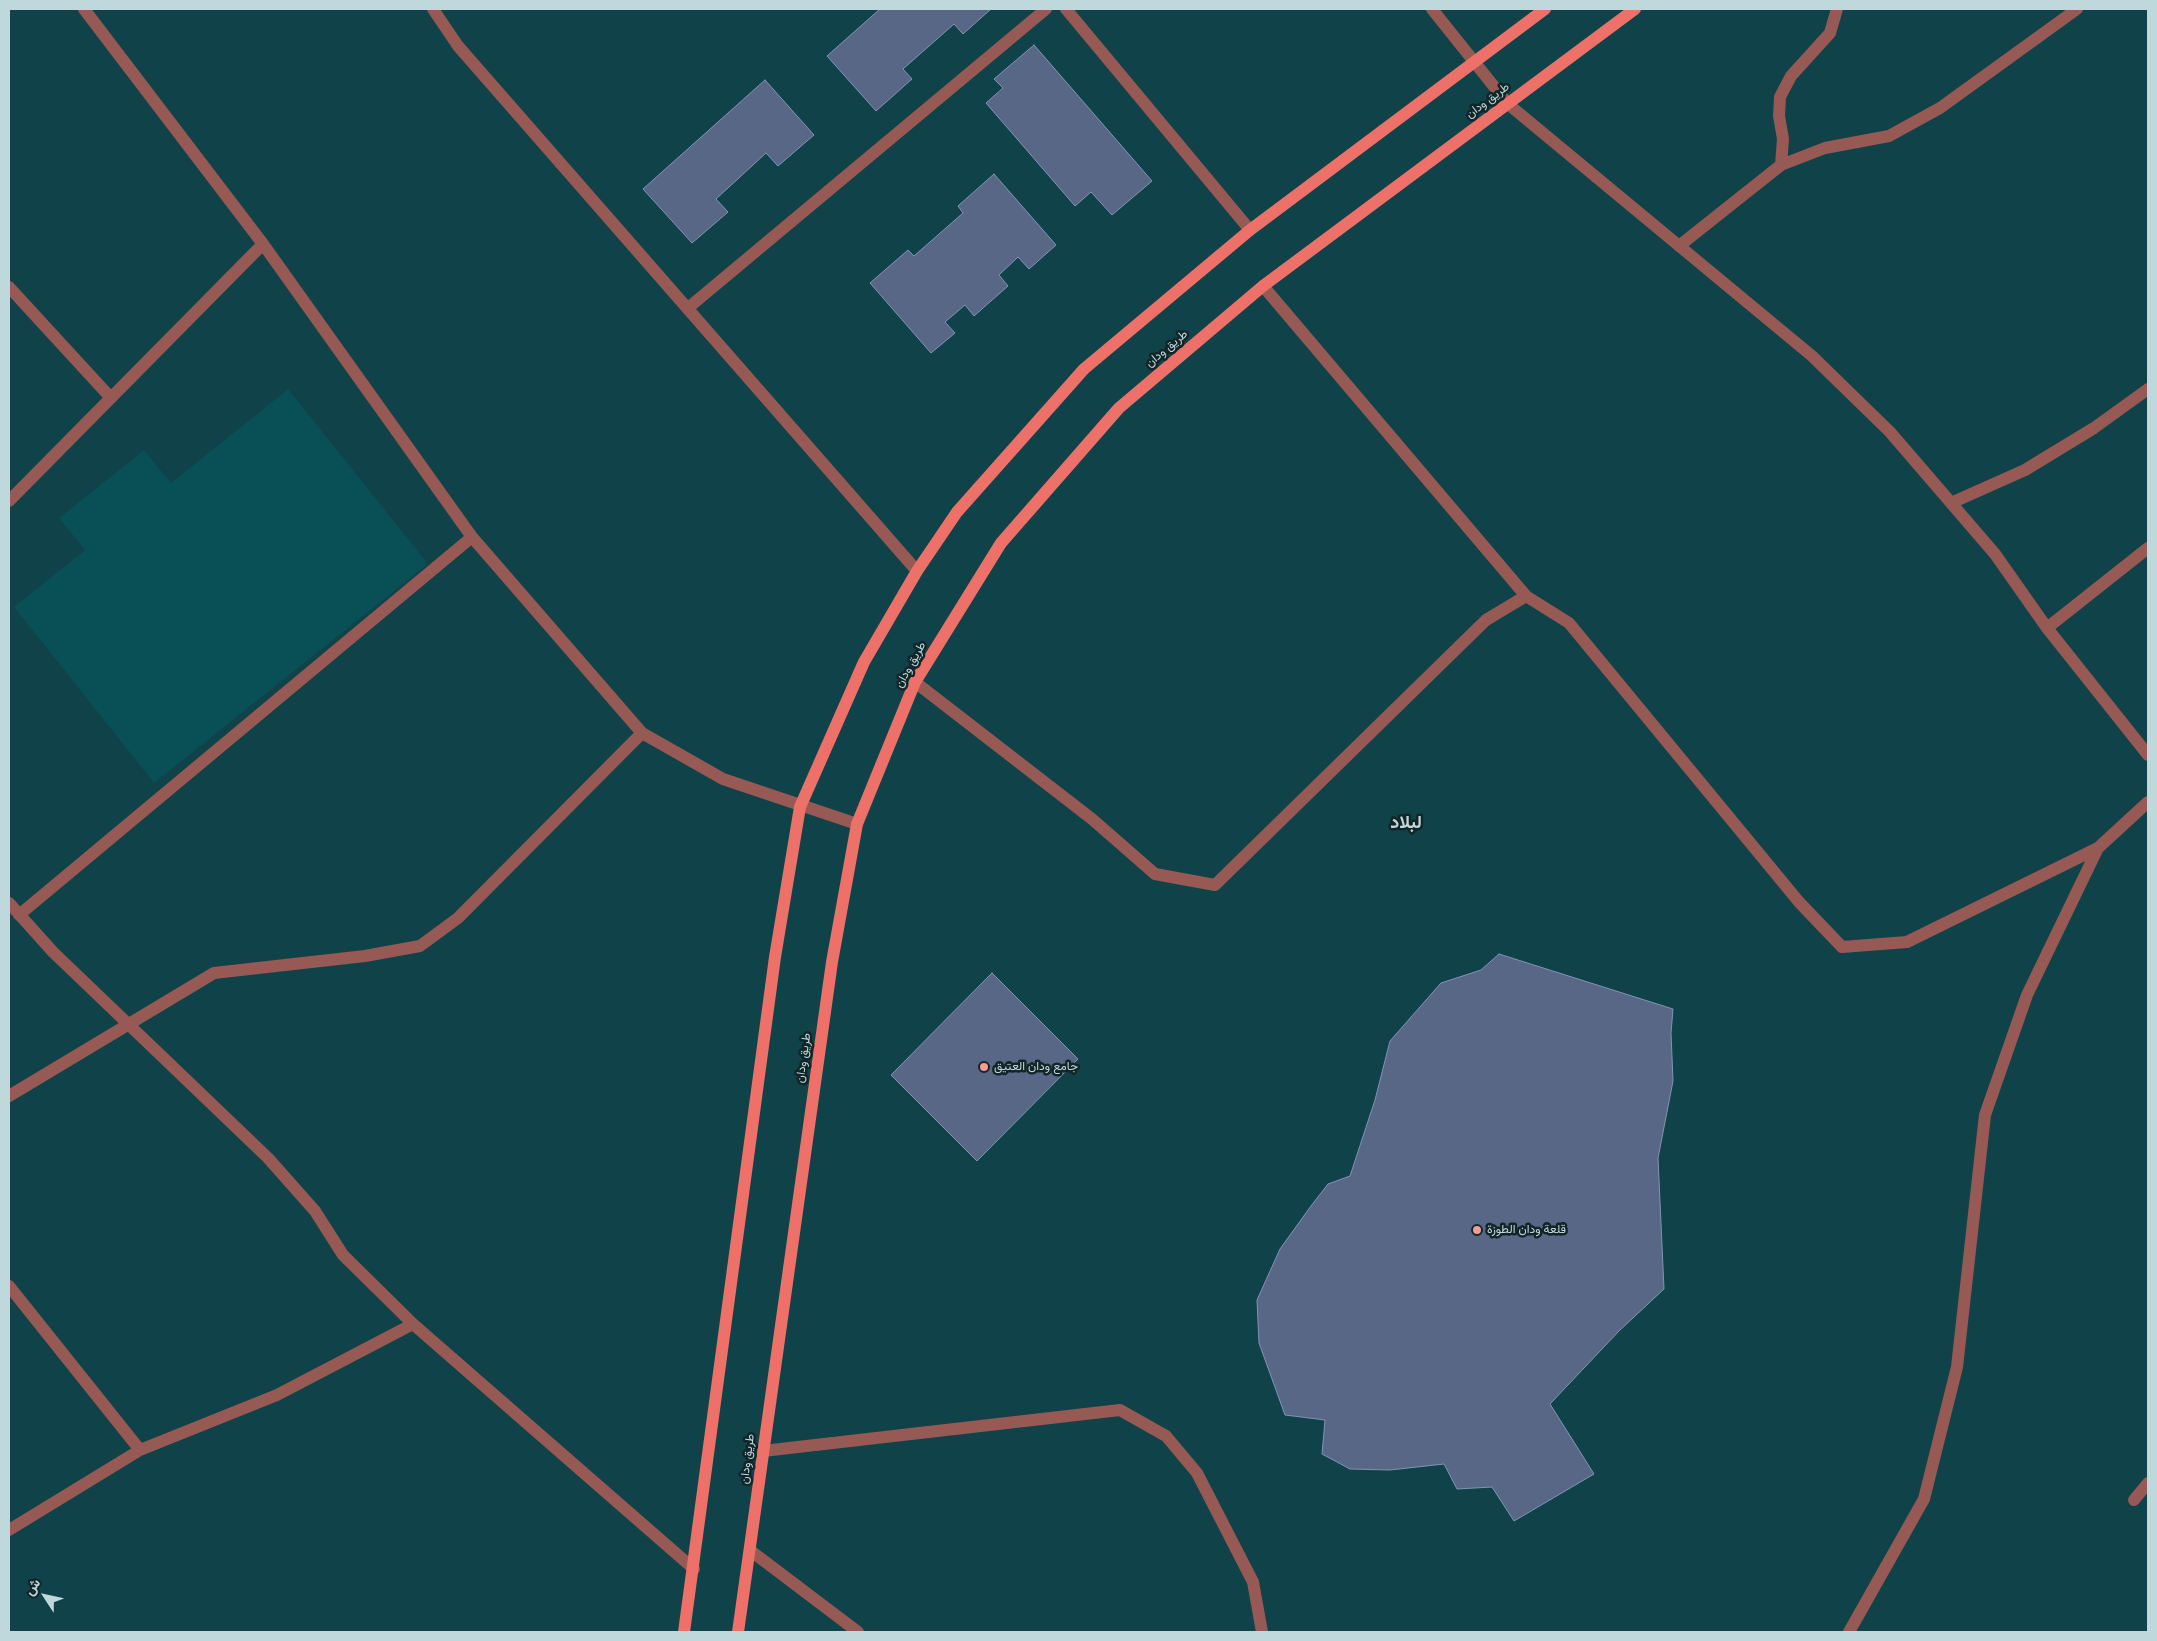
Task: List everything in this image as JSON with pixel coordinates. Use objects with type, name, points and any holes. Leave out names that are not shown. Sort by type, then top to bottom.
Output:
[{"type":"main road","points":[[684,1632],[775,957],[800,807],[864,662],[917,570],[957,512],[1084,369],[1250,230],[1472,61],[1545,9]]},
{"type":"main road","name":"طريق ودان","points":[[738,1632],[751,1551],[763,1451],[832,962],[856,824],[915,682],[1001,543],[1119,408],[1263,286],[1636,9]]},
{"type":"street","points":[[84,9],[263,244],[472,538],[642,733],[723,779],[800,807],[856,824]]},
{"type":"street","points":[[433,9],[458,46],[917,570]]},
{"type":"street","points":[[688,308],[1046,9]]},
{"type":"street","points":[[1066,9],[1250,230]]},
{"type":"street","points":[[1432,9],[1508,104],[1812,356],[1890,432],[1995,554],[2047,628],[2148,755]]},
{"type":"street","points":[[1781,164],[1783,139],[1779,116],[1780,97],[1791,76],[1830,33],[1837,9]]},
{"type":"street","points":[[1679,246],[1781,164],[1825,148],[1889,136],[1940,108],[2077,9]]},
{"type":"street","points":[[9,501],[263,244]]},
{"type":"street","points":[[1263,286],[1526,596],[1569,623],[1799,902],[1842,948],[1908,942],[2098,848],[2148,802]]},
{"type":"street","points":[[9,287],[111,398]]},
{"type":"street","points":[[1951,503],[2025,470],[2094,428],[2148,389]]},
{"type":"street","points":[[19,915],[472,538]]},
{"type":"street","points":[[2047,628],[2148,548]]},
{"type":"street","points":[[915,682],[1092,819],[1155,874],[1215,885],[1486,620],[1526,596]]},
{"type":"street","points":[[9,1096],[214,973],[365,956],[420,946],[458,918],[642,733]]},
{"type":"street","points":[[1849,1632],[1924,1499],[1957,1367],[1985,1115],[2027,995],[2098,848]]},
{"type":"street","points":[[9,903],[53,952],[268,1158],[314,1211],[343,1254],[413,1324],[694,1569]]},
{"type":"street","points":[[9,1286],[140,1450]]},
{"type":"street","points":[[9,1530],[140,1450],[277,1395],[413,1324]]},
{"type":"street","points":[[763,1451],[1120,1410],[1166,1436],[1197,1473],[1252,1582],[1262,1632]]},
{"type":"street","points":[[2134,1500],[2148,1483]]},
{"type":"street","points":[[751,1551],[858,1632]]},
{"type":"shaded area","points":[[288,389],[428,564],[154,783],[14,607],[85,550],[59,518],[144,450],[171,483]]},
{"type":"building","points":[[880,9],[991,9],[963,34],[954,24],[903,69],[912,79],[876,111],[827,56]]},
{"type":"building","points":[[1034,45],[1152,181],[1112,215],[1091,192],[1075,206],[986,103],[1003,88],[994,79]]},
{"type":"building","points":[[765,80],[814,135],[778,166],[766,153],[716,199],[728,212],[692,243],[643,189]]},
{"type":"building","points":[[994,174],[1056,245],[1029,269],[1018,257],[999,275],[1008,286],[974,316],[965,305],[945,322],[955,333],[931,353],[870,283],[908,250],[914,256],[963,213],[958,206]]},
{"type":"building","name":"قلعة ودان الطوزة","points":[[1499,954],[1673,1009],[1671,1033],[1673,1081],[1658,1158],[1664,1289],[1619,1331],[1550,1404],[1594,1474],[1514,1521],[1492,1487],[1457,1489],[1444,1464],[1390,1470],[1350,1469],[1322,1454],[1325,1420],[1285,1415],[1259,1343],[1257,1300],[1280,1249],[1311,1206],[1328,1184],[1350,1176],[1375,1100],[1390,1041],[1441,983],[1481,970]]},
{"type":"building","name":"جامع ودان العتيق","points":[[992,973],[1078,1059],[977,1161],[891,1075]]},
{"type":"place","name":"جامع ودان العتيق","points":[[984,1067]]},
{"type":"place","name":"قلعة ودان الطوزة","points":[[1477,1230]]},
{"type":"district","name":"لبلاد","points":[[1406,824]]}]
